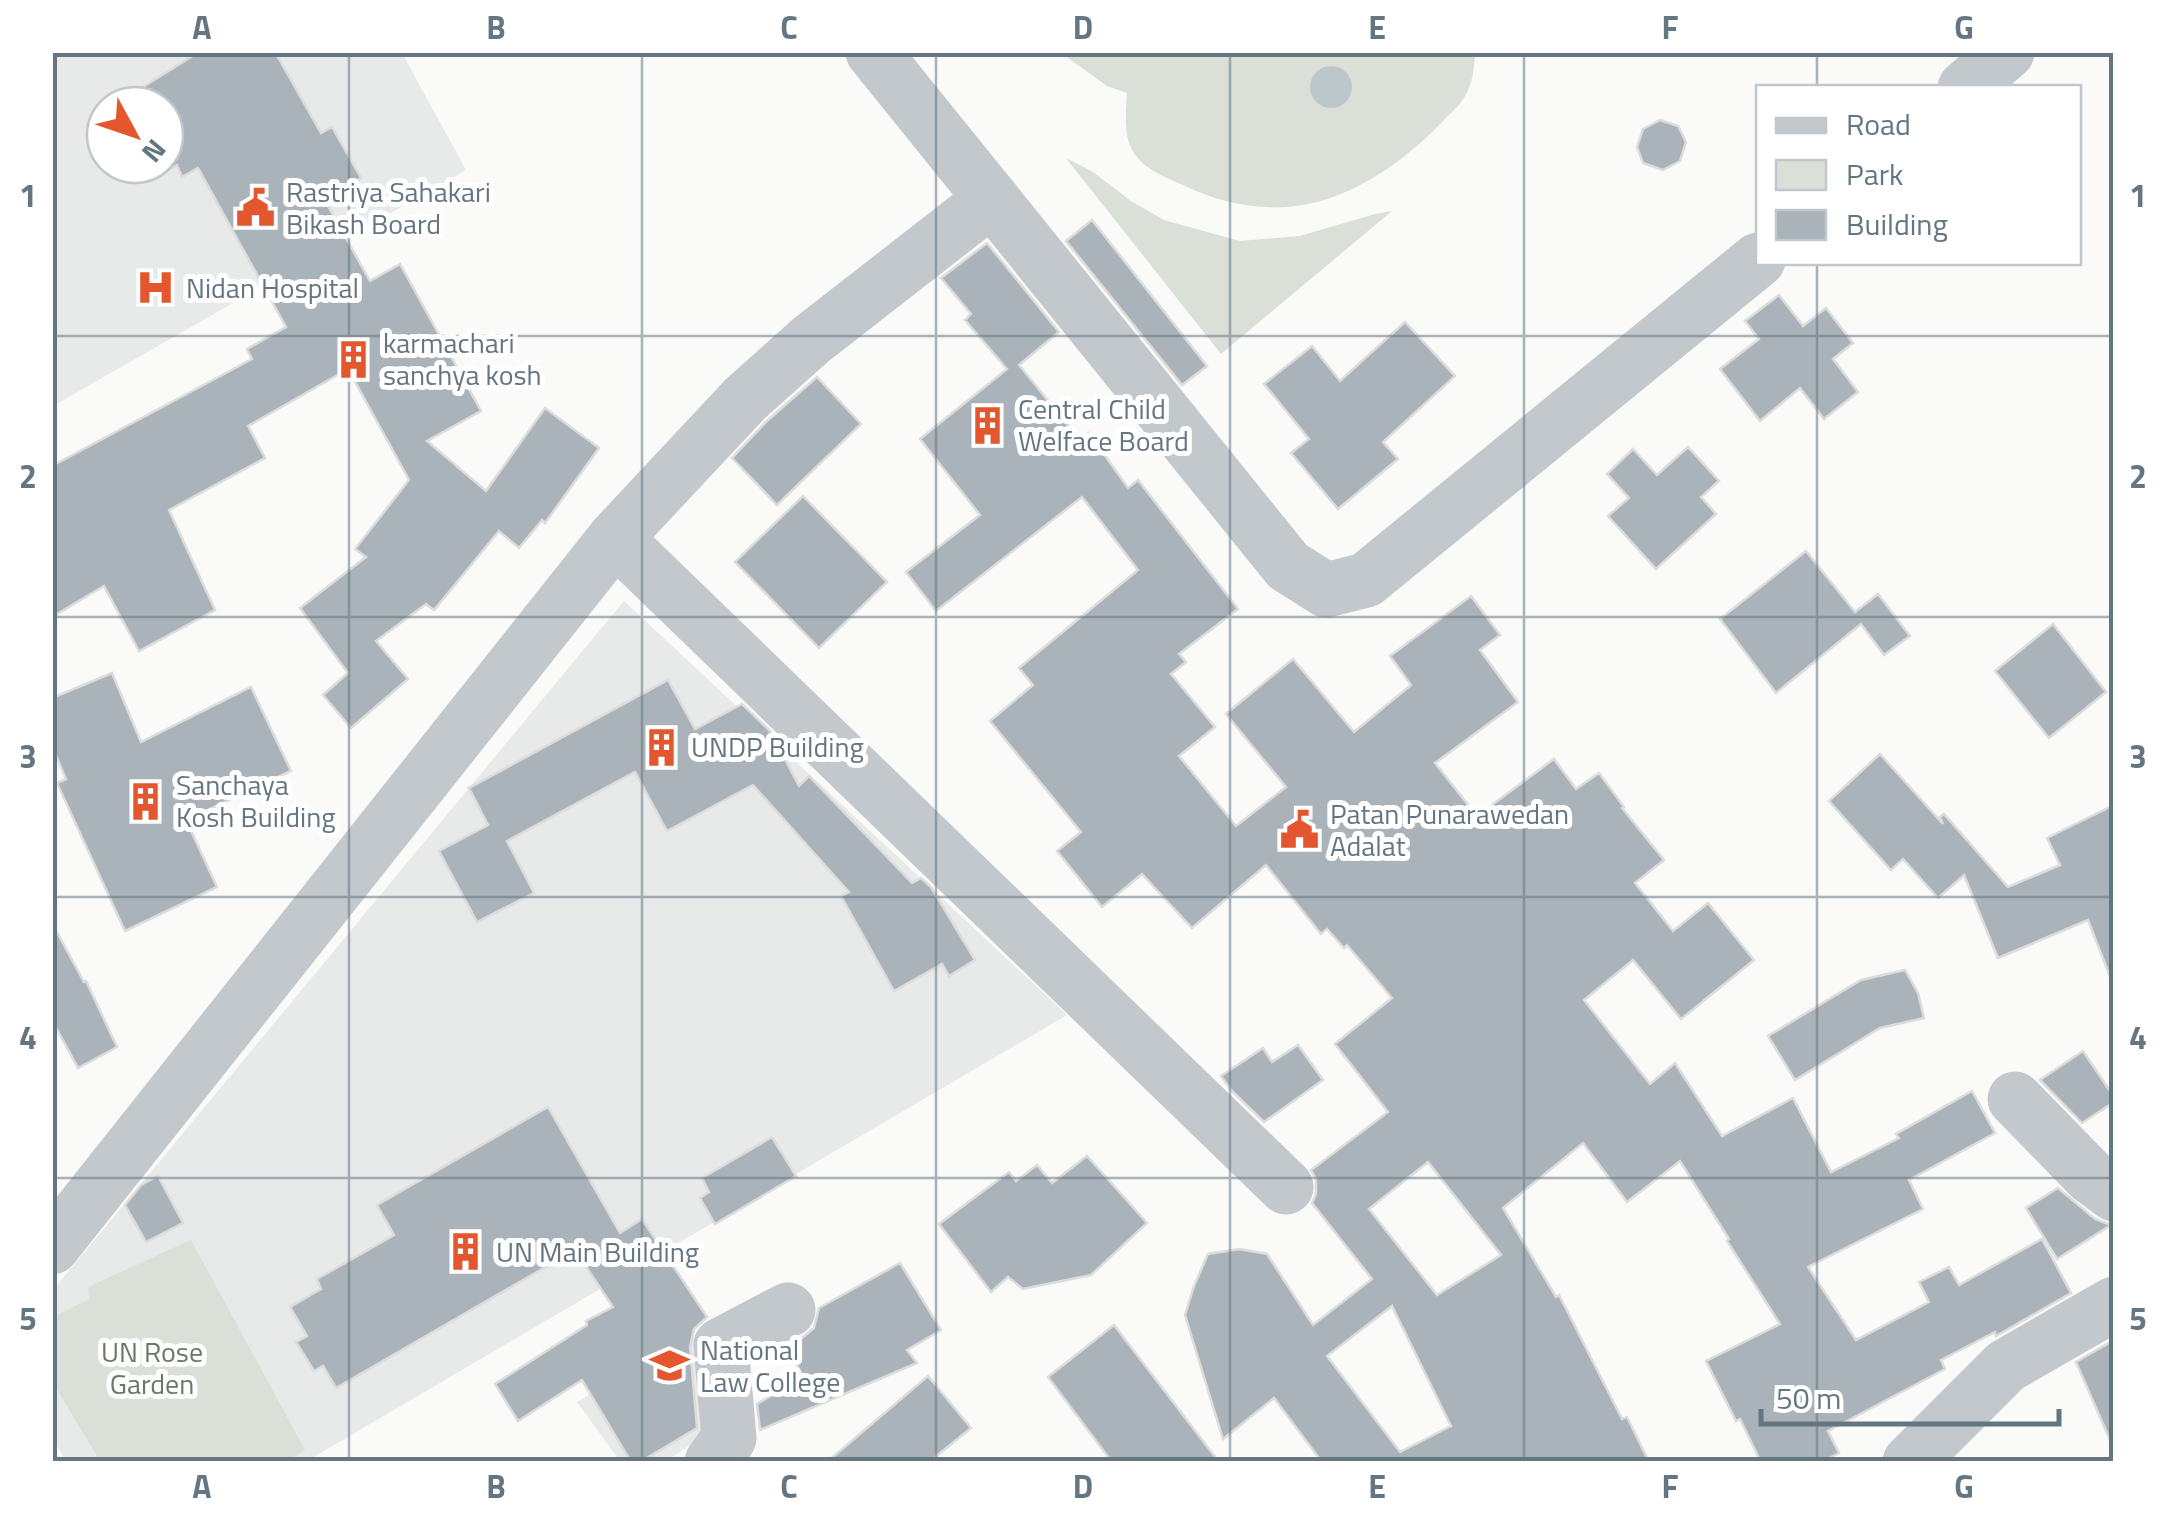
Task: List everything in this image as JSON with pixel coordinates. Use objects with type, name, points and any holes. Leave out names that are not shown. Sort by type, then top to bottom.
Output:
[{"type":"street","points":[[874,52],[1288,566],[1326,590],[1366,580],[1756,262]]},
{"type":"street","points":[[1968,85],[2006,52]]},
{"type":"street","points":[[52,1247],[615,538],[784,364],[992,199]]},
{"type":"street","points":[[615,538],[1286,1186]]},
{"type":"street","points":[[2015,1099],[2091,1177],[2114,1194]]},
{"type":"street","points":[[1910,1462],[2006,1366],[2114,1304]]},
{"type":"street","points":[[712,1462],[729,1438],[721,1345],[788,1310]]},
{"type":"shaded area","name":"Nidan Hospital","points":[[53,53],[402,53],[466,170],[53,406]]},
{"type":"shaded area","points":[[1331,66],[1346,72],[1352,87],[1346,102],[1331,108],[1316,102],[1310,87],[1316,72]]},
{"type":"shaded area","points":[[624,601],[1067,1015],[307,1461],[66,1461],[53,1439],[53,1290]]},
{"type":"shaded area","name":"National Law College","points":[[692,1330],[723,1423],[666,1461],[620,1461],[577,1402]]},
{"type":"green space","points":[[1061,53],[1475,53],[1468,91],[1461,102],[1396,163],[1338,195],[1296,206],[1268,207],[1211,197],[1150,169],[1134,153],[1128,140],[1127,93],[1107,86]]},
{"type":"green space","points":[[1066,158],[1164,220],[1240,241],[1300,236],[1392,211],[1221,354]]},
{"type":"green space","name":"UN Rose Garden","points":[[191,1240],[305,1450],[285,1461],[100,1461],[53,1383],[53,1317],[89,1299],[88,1287]]},
{"type":"building","points":[[199,52],[275,52],[321,133],[332,127],[361,178],[324,199],[370,281],[400,264],[481,411],[427,441],[486,491],[545,408],[599,448],[545,523],[542,520],[519,548],[499,531],[434,610],[426,604],[376,641],[408,679],[351,728],[323,695],[348,673],[300,608],[366,557],[355,549],[409,480],[348,369],[248,426],[265,458],[169,510],[215,610],[139,651],[104,586],[52,617],[52,466],[252,359],[247,349],[286,327],[198,168],[185,175],[185,85],[146,85]]},
{"type":"building","points":[[1660,120],[1678,126],[1686,142],[1680,161],[1663,170],[1643,163],[1637,147],[1643,129]]},
{"type":"building","points":[[1092,220],[1207,366],[1182,385],[1066,241]]},
{"type":"building","points":[[987,243],[1059,332],[1019,365],[1080,440],[1089,433],[1128,488],[1138,480],[1238,609],[1179,654],[1186,662],[1171,674],[1215,727],[1179,756],[1236,826],[1286,787],[1226,714],[1293,659],[1354,732],[1411,685],[1390,656],[1471,596],[1500,635],[1480,650],[1518,702],[1435,763],[1477,816],[1554,759],[1576,789],[1599,773],[1664,860],[1635,883],[1673,931],[1708,903],[1754,960],[1681,1019],[1633,960],[1584,1000],[1650,1084],[1675,1063],[1722,1136],[1793,1098],[1831,1172],[1899,1138],[1896,1134],[1972,1091],[1995,1133],[1909,1180],[1923,1209],[1808,1267],[1856,1340],[1929,1302],[1919,1282],[1949,1267],[1959,1285],[2042,1239],[2071,1293],[1996,1336],[1995,1332],[1941,1360],[1945,1369],[1828,1431],[1839,1453],[1821,1462],[1761,1462],[1706,1361],[1780,1324],[1680,1161],[1627,1202],[1583,1143],[1503,1208],[1556,1297],[1559,1295],[1622,1419],[1627,1417],[1649,1462],[1322,1462],[1274,1398],[1223,1439],[1185,1315],[1208,1254],[1239,1249],[1267,1254],[1313,1325],[1372,1279],[1312,1203],[1316,1179],[1311,1170],[1388,1112],[1335,1044],[1392,998],[1347,945],[1344,948],[1327,929],[1321,934],[1266,865],[1192,928],[1142,874],[1102,907],[1057,851],[1081,832],[990,721],[1033,685],[1019,668],[1138,570],[1082,497],[936,611],[906,572],[980,515],[920,439],[1007,369],[965,320],[971,314],[941,278]],"holes":[[[1428,1162],[1501,1255],[1437,1295],[1369,1209]],[[1392,1306],[1451,1426],[1400,1452],[1327,1356]]]},
{"type":"building","points":[[1779,295],[1803,326],[1826,308],[1853,343],[1833,359],[1858,392],[1824,419],[1800,388],[1760,421],[1720,369],[1759,339],[1745,321]]},
{"type":"building","points":[[1405,322],[1455,376],[1383,442],[1398,459],[1338,509],[1291,453],[1309,439],[1264,384],[1312,346],[1340,381]]},
{"type":"building","points":[[817,377],[861,424],[777,505],[732,458]]},
{"type":"building","points":[[1688,447],[1719,481],[1701,497],[1716,514],[1656,569],[1608,516],[1629,498],[1607,474],[1633,449],[1657,475]]},
{"type":"building","points":[[803,496],[887,582],[819,648],[735,562]]},
{"type":"building","points":[[1806,551],[1855,612],[1878,594],[1910,636],[1884,655],[1861,624],[1776,693],[1720,619]]},
{"type":"building","points":[[2053,624],[2106,692],[2049,738],[1995,671]]},
{"type":"building","name":"Sanchaya Kosh Building","points":[[112,673],[141,742],[251,687],[291,771],[186,820],[217,887],[125,931],[57,783],[66,779],[52,746],[52,698]]},
{"type":"building","points":[[668,680],[695,729],[742,704],[770,731],[799,786],[809,776],[912,883],[921,878],[931,887],[975,960],[949,976],[942,964],[894,991],[841,896],[849,892],[753,785],[667,831],[635,772],[507,841],[534,893],[477,922],[439,851],[488,825],[469,788]]},
{"type":"building","points":[[1880,754],[1943,824],[1940,817],[1944,814],[2008,887],[2060,865],[2047,838],[2114,805],[2114,979],[2088,920],[1998,958],[1964,875],[1938,898],[1903,859],[1891,870],[1829,801]]},
{"type":"building","points":[[52,923],[86,981],[117,1047],[78,1068],[52,1020]]},
{"type":"building","points":[[1905,970],[1918,993],[1924,1018],[1880,1028],[1795,1080],[1768,1036],[1861,980]]},
{"type":"building","points":[[1298,1045],[1323,1080],[1264,1122],[1221,1076],[1263,1048],[1272,1062]]},
{"type":"building","points":[[2083,1051],[2114,1102],[2082,1123],[2040,1080]]},
{"type":"building","points":[[548,1107],[620,1233],[642,1219],[707,1317],[694,1329],[690,1347],[697,1428],[640,1462],[631,1462],[582,1380],[518,1421],[495,1384],[587,1325],[586,1321],[613,1307],[575,1250],[336,1388],[323,1366],[314,1371],[296,1342],[307,1336],[290,1307],[321,1289],[317,1279],[394,1235],[377,1205]]},
{"type":"building","points":[[772,1137],[796,1176],[715,1224],[700,1198],[709,1192],[702,1178]]},
{"type":"building","points":[[1087,1156],[1147,1223],[1091,1275],[1023,1289],[1008,1277],[991,1292],[939,1224],[1009,1172],[1016,1181],[1037,1165],[1052,1183]]},
{"type":"building","points":[[158,1176],[183,1223],[146,1242],[125,1205],[141,1185]]},
{"type":"building","points":[[2058,1188],[2095,1219],[2111,1225],[2057,1259],[2026,1208]]},
{"type":"building","points":[[900,1263],[941,1330],[907,1350],[917,1363],[760,1430],[757,1404],[803,1376],[786,1346],[814,1328],[819,1308]]},
{"type":"building","points":[[1114,1325],[1219,1462],[1112,1462],[1048,1377]]},
{"type":"building","points":[[2114,1340],[2114,1449],[2076,1362]]},
{"type":"building","points":[[928,1376],[971,1428],[929,1462],[827,1462]]},
{"type":"place","name":"Rastriya Sahakari Bikash Board","points":[[256,208]]},
{"type":"place","name":"Nidan Hospital","points":[[156,288]]},
{"type":"place","name":"karmachari sanchya kosh","points":[[353,359]]},
{"type":"place","name":"Central Child Welface Board","points":[[988,425]]},
{"type":"place","name":"UNDP Building","points":[[661,747]]},
{"type":"place","name":"Sanchaya Kosh Building","points":[[146,801]]},
{"type":"place","name":"Patan Punarawedan Adalat","points":[[1300,830]]},
{"type":"place","name":"UN Main Building","points":[[466,1252]]},
{"type":"place","name":"National Law College","points":[[670,1366]]}]
